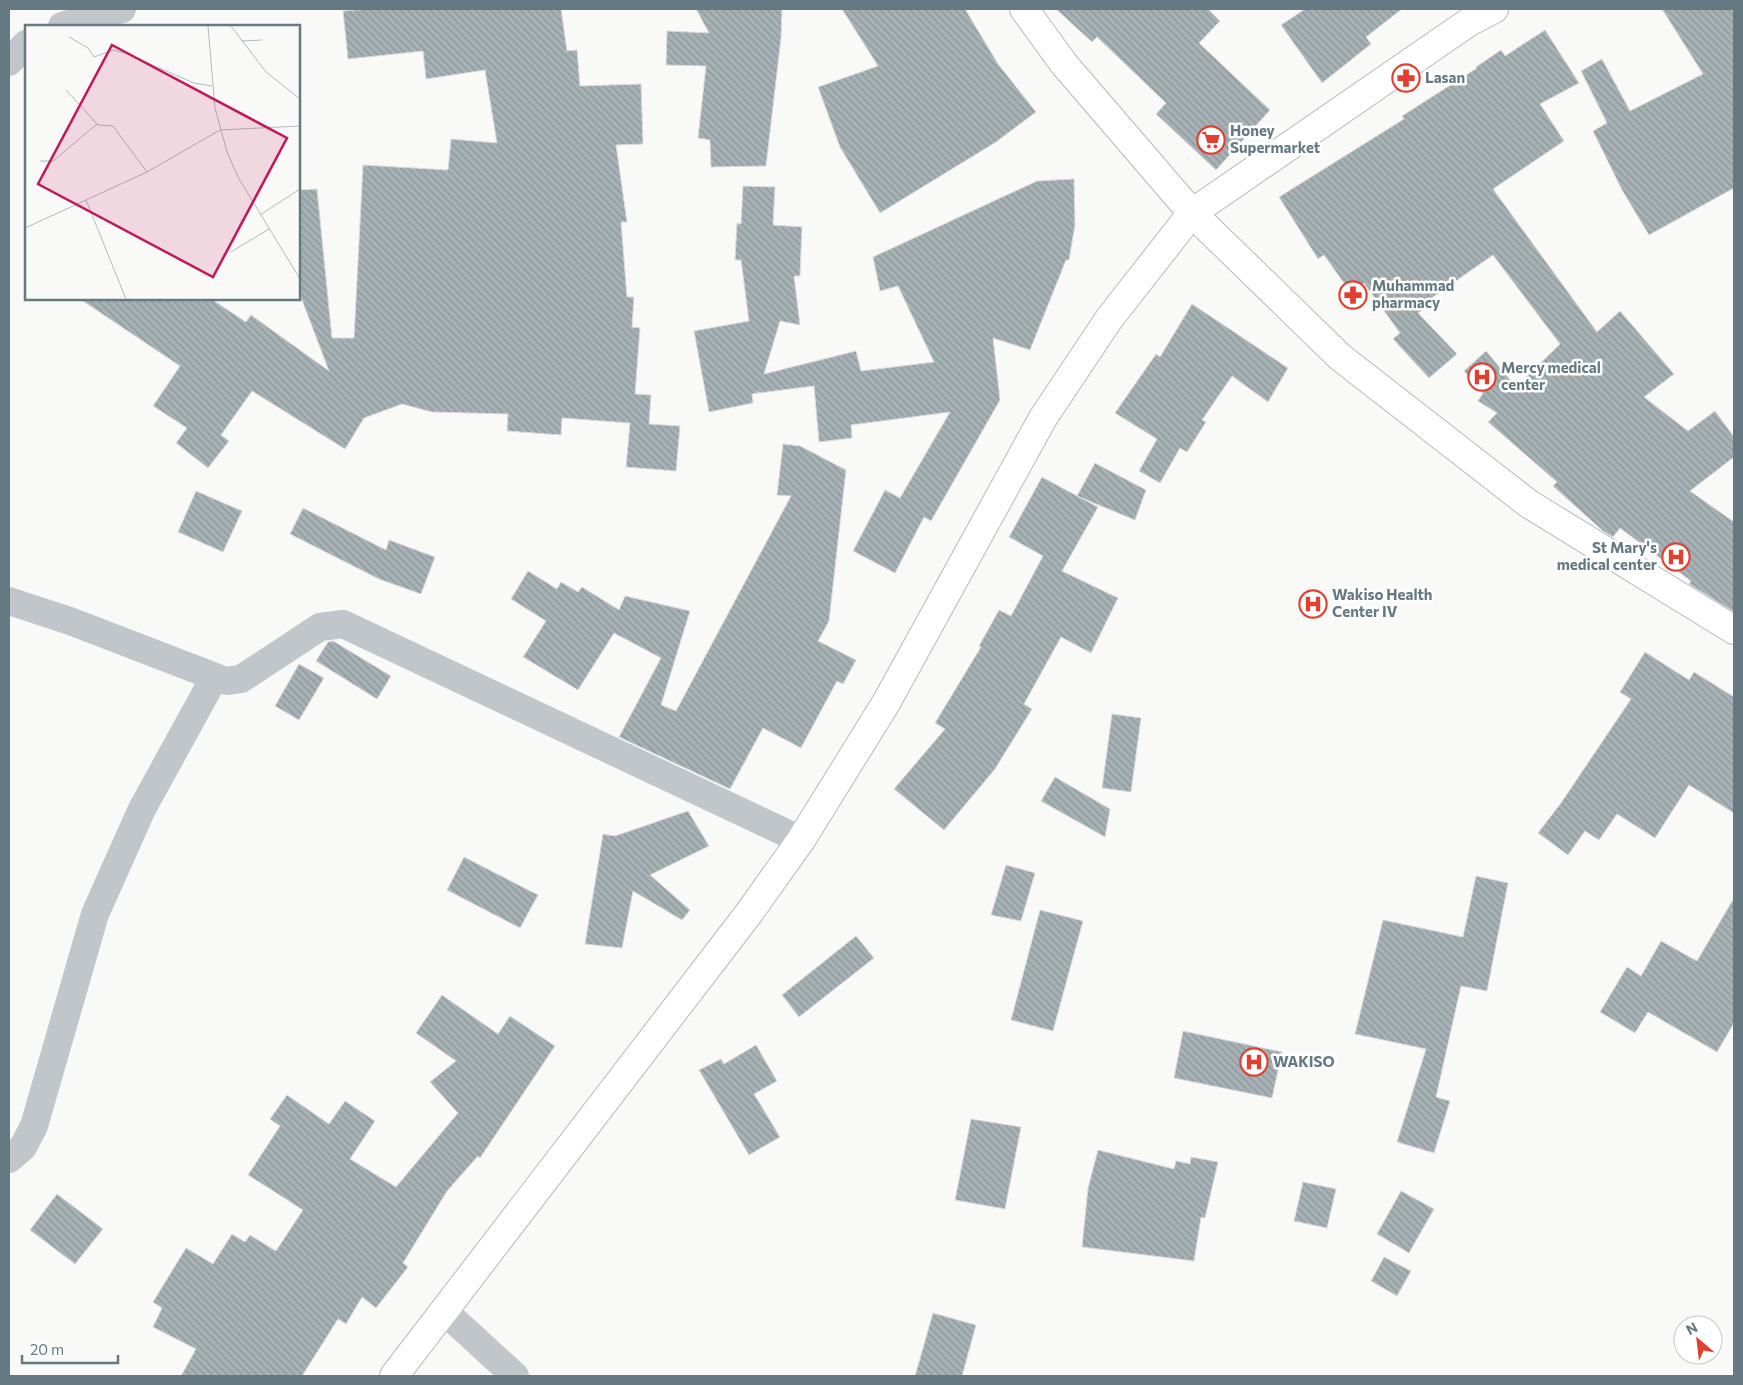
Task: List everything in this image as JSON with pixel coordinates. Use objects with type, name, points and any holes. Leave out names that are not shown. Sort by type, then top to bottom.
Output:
[{"type":"street","points":[[66,25],[122,9]]},
{"type":"street","points":[[1024,9],[1064,64],[1192,213],[1340,358],[1529,504],[1734,630]]},
{"type":"street","points":[[394,1376],[749,913],[801,840],[886,703],[1042,418],[1109,319],[1192,213],[1469,22],[1494,9]]},
{"type":"street","points":[[9,62],[25,45]]},
{"type":"street","points":[[9,601],[226,681],[240,679],[320,628],[343,624],[801,840]]},
{"type":"street","points":[[9,1159],[23,1147],[34,1126],[95,914],[142,809],[214,678]]},
{"type":"street","points":[[444,1311],[516,1376]]},
{"type":"building","points":[[366,9],[561,9],[567,51],[577,50],[580,86],[641,84],[643,144],[616,145],[627,222],[621,222],[627,297],[634,297],[632,327],[640,328],[635,394],[651,395],[649,424],[680,426],[676,471],[626,467],[630,423],[562,418],[561,435],[507,431],[508,414],[432,412],[402,404],[364,418],[345,449],[252,391],[221,435],[229,441],[208,468],[176,443],[187,428],[153,406],[180,366],[81,300],[213,300],[246,322],[251,315],[329,371],[300,295],[300,190],[317,189],[332,338],[354,338],[363,165],[448,170],[451,139],[497,143],[485,70],[426,79],[423,51],[348,59],[343,11]]},
{"type":"building","points":[[696,9],[782,9],[781,38],[766,166],[711,167],[710,140],[698,138],[706,66],[666,65],[667,31],[709,33]]},
{"type":"building","points":[[842,9],[965,9],[998,64],[1036,112],[996,142],[880,213],[840,147],[818,87],[878,66]]},
{"type":"building","points":[[1056,9],[1208,9],[1220,21],[1199,43],[1270,110],[1216,170],[1156,114],[1166,103],[1097,37],[1092,42]]},
{"type":"building","points":[[1305,9],[1402,9],[1366,37],[1371,44],[1322,83],[1281,25]]},
{"type":"building","points":[[1662,9],[1734,9],[1734,188],[1649,235],[1622,190],[1593,131],[1607,123],[1581,71],[1602,59],[1630,111],[1703,74]]},
{"type":"building","points":[[1545,30],[1579,83],[1540,104],[1564,141],[1493,189],[1597,332],[1620,311],[1674,374],[1644,397],[1688,431],[1715,411],[1734,437],[1734,457],[1690,491],[1734,522],[1734,612],[1689,584],[1691,581],[1620,528],[1613,537],[1603,531],[1553,486],[1557,482],[1488,422],[1497,413],[1478,401],[1483,393],[1464,371],[1486,351],[1516,387],[1560,344],[1493,255],[1433,297],[1435,301],[1418,313],[1457,354],[1429,378],[1393,339],[1400,333],[1364,283],[1351,293],[1324,255],[1318,259],[1279,197],[1404,119],[1402,116],[1477,68],[1501,50],[1505,56]]},
{"type":"building","points":[[1074,179],[1075,225],[1069,260],[1066,260],[1030,350],[993,338],[1000,400],[931,521],[924,517],[895,573],[853,551],[885,490],[900,498],[950,412],[851,425],[852,438],[819,442],[814,386],[759,393],[758,391],[758,393],[752,394],[753,403],[709,412],[694,331],[749,321],[741,260],[735,260],[737,223],[741,224],[743,186],[775,187],[773,225],[802,227],[800,276],[794,276],[800,325],[780,321],[764,374],[856,351],[861,371],[934,362],[898,286],[880,291],[873,257],[1037,181]]},
{"type":"building","points":[[1192,304],[1288,368],[1268,402],[1232,376],[1202,420],[1206,422],[1187,452],[1180,448],[1160,483],[1139,471],[1157,439],[1115,413],[1156,354],[1160,357]]},
{"type":"building","points":[[783,444],[800,446],[846,470],[829,621],[818,641],[856,660],[843,684],[837,681],[801,748],[763,728],[730,789],[619,737],[661,658],[614,633],[578,690],[523,657],[546,621],[511,599],[528,571],[557,589],[561,582],[578,592],[582,587],[619,610],[625,596],[690,611],[661,705],[676,711],[791,496],[777,495]]},
{"type":"building","points":[[1095,463],[1146,490],[1135,520],[1077,496]]},
{"type":"building","points":[[1042,477],[1098,507],[1062,571],[1118,598],[1091,653],[1061,637],[1024,704],[1032,709],[995,769],[944,830],[894,789],[945,729],[935,723],[981,647],[979,646],[999,610],[1011,616],[1043,556],[1009,537]]},
{"type":"building","points":[[196,491],[242,511],[223,552],[178,532]]},
{"type":"building","points":[[303,508],[386,550],[389,540],[435,557],[421,594],[379,579],[290,534]]},
{"type":"building","points":[[333,641],[391,676],[377,699],[316,661],[328,642]]},
{"type":"building","points":[[1645,652],[1689,680],[1694,672],[1734,697],[1734,813],[1689,785],[1655,838],[1617,814],[1599,840],[1585,831],[1568,855],[1538,833],[1561,803],[1631,699],[1620,692]]},
{"type":"building","points":[[299,664],[324,678],[299,720],[275,706]]},
{"type":"building","points":[[1112,714],[1141,718],[1131,792],[1102,788]]},
{"type":"building","points":[[1055,777],[1110,809],[1105,837],[1041,801]]},
{"type":"building","points":[[688,811],[709,846],[650,875],[690,910],[682,920],[633,891],[622,948],[585,944],[603,834],[615,836]]},
{"type":"building","points":[[464,857],[538,895],[520,928],[447,890]]},
{"type":"building","points":[[1006,865],[1035,873],[1021,921],[991,915]]},
{"type":"building","points":[[1476,876],[1508,883],[1487,991],[1461,986],[1436,1097],[1450,1101],[1434,1153],[1397,1142],[1426,1049],[1355,1034],[1383,920],[1463,937]]},
{"type":"building","points":[[1734,898],[1734,1023],[1717,1052],[1648,1012],[1635,1033],[1600,1012],[1627,967],[1641,976],[1661,941],[1697,961]]},
{"type":"building","points":[[1040,910],[1083,921],[1053,1031],[1011,1020]]},
{"type":"building","points":[[856,936],[874,958],[799,1017],[782,995]]},
{"type":"building","points":[[442,995],[498,1034],[510,1016],[555,1046],[480,1158],[478,1156],[447,1191],[403,1263],[408,1267],[376,1308],[362,1297],[346,1324],[338,1319],[302,1376],[181,1376],[196,1349],[153,1327],[162,1308],[153,1302],[186,1248],[213,1264],[232,1234],[245,1242],[250,1235],[276,1251],[303,1210],[248,1175],[280,1126],[270,1119],[287,1095],[329,1124],[345,1101],[375,1121],[350,1159],[396,1187],[458,1113],[430,1082],[456,1061],[416,1033]]},
{"type":"building","points":[[1183,1031],[1282,1052],[1272,1098],[1174,1078]]},
{"type":"building","points":[[756,1045],[777,1081],[754,1094],[780,1137],[749,1155],[699,1070],[721,1059],[724,1064]]},
{"type":"building","points":[[971,1119],[1021,1127],[1005,1209],[955,1200]]},
{"type":"building","points":[[1098,1150],[1174,1169],[1176,1161],[1190,1164],[1191,1157],[1218,1162],[1205,1218],[1201,1217],[1194,1261],[1082,1247],[1088,1188]]},
{"type":"building","points":[[1303,1182],[1336,1189],[1327,1228],[1294,1221]]},
{"type":"building","points":[[1401,1191],[1434,1209],[1409,1253],[1377,1234]]},
{"type":"building","points":[[57,1194],[103,1229],[75,1264],[30,1230]]},
{"type":"building","points":[[1384,1257],[1411,1271],[1397,1296],[1371,1281]]},
{"type":"building","points":[[933,1313],[976,1325],[962,1376],[915,1376]]},
{"type":"place","name":"Lasan","points":[[1406,78]]},
{"type":"place","name":"Honey Supermarket","points":[[1211,140]]},
{"type":"place","name":"Muhammad pharmacy","points":[[1353,295]]},
{"type":"place","name":"Mercy medical center","points":[[1482,377]]},
{"type":"place","name":"St Mary's medical center","points":[[1676,557]]},
{"type":"place","name":"Wakiso Health Center IV","points":[[1313,604]]},
{"type":"place","name":"WAKISO","points":[[1254,1062]]}]
